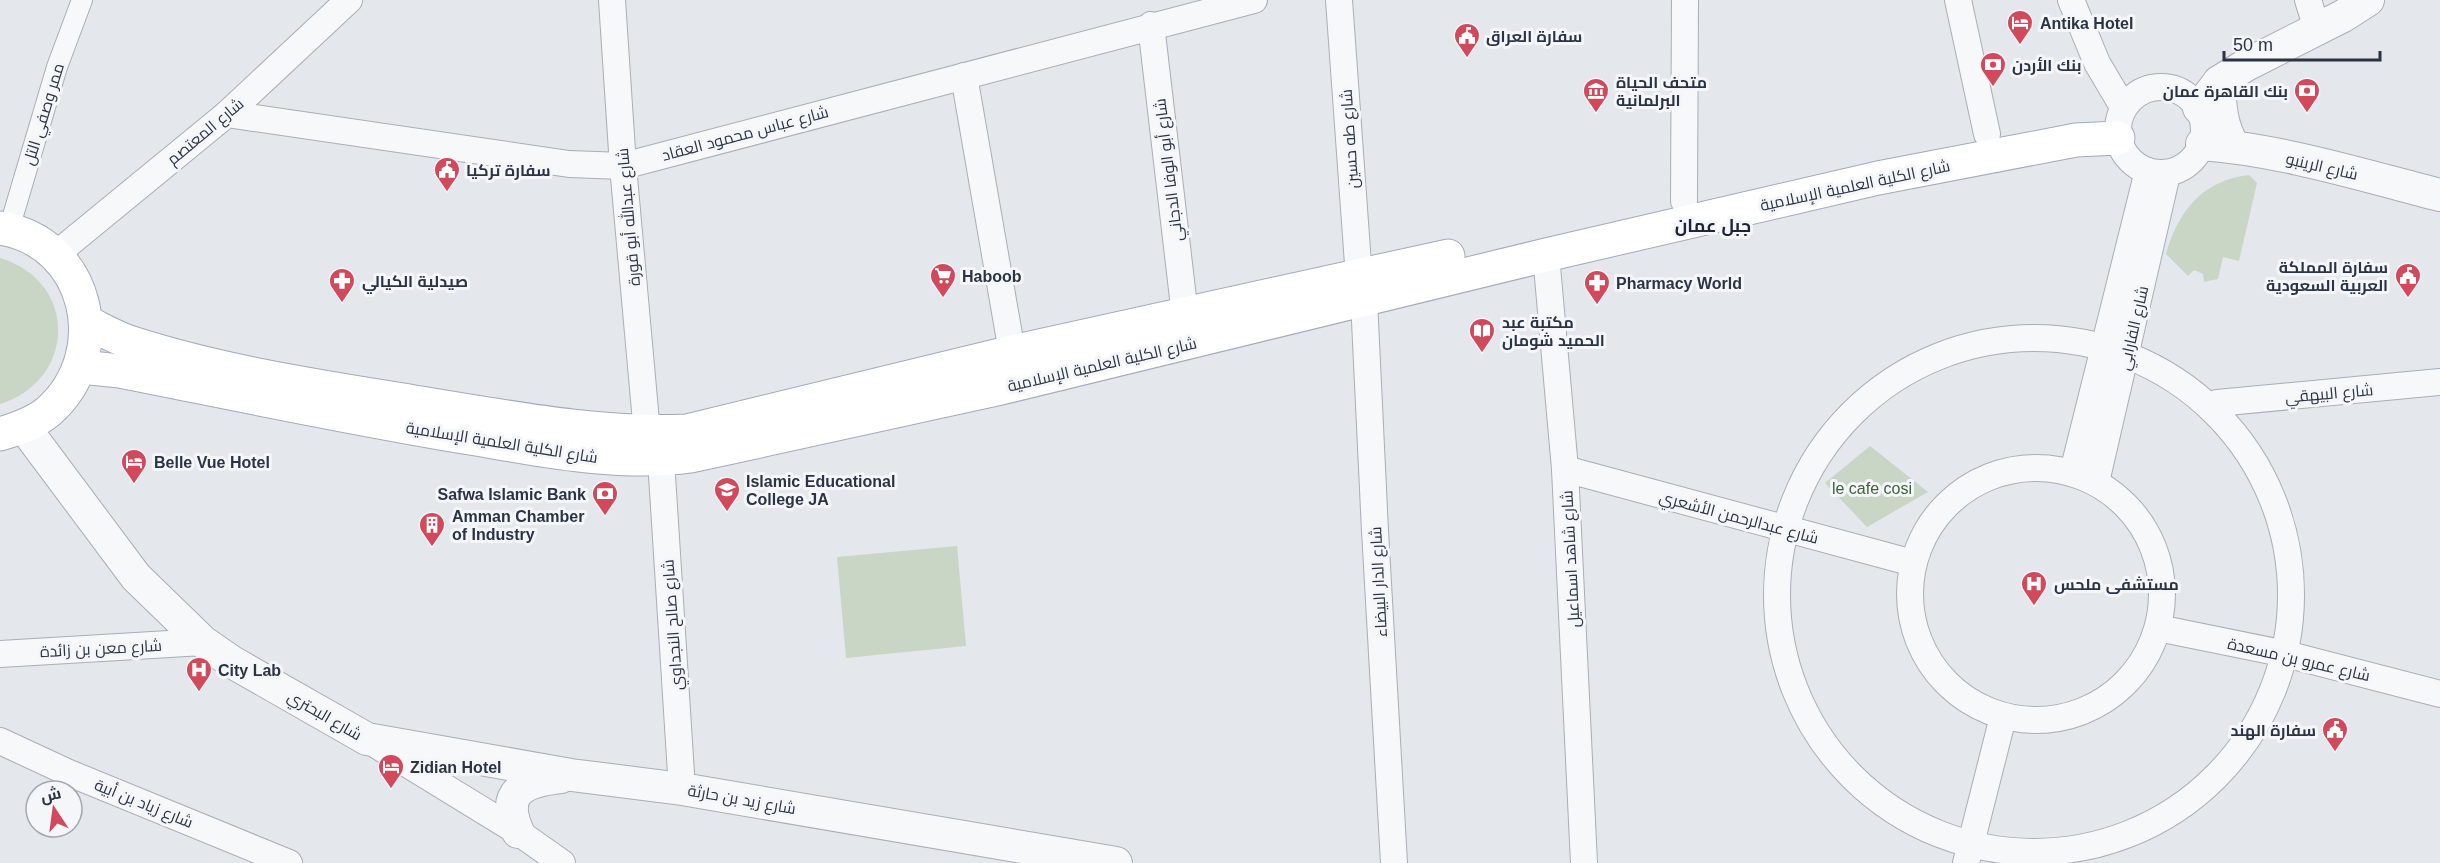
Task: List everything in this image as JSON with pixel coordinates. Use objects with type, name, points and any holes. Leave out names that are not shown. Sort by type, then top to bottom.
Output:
[{"type":"main road","name":"شارع الكلية العلمية الإسلامية","points":[[87,322],[130,342],[200,362],[317,386],[545,423],[691,456],[997,389],[1684,201],[1987,134],[2120,120]]},
{"type":"main road","name":"شارع الكلية العلمية الإسلامية","points":[[80,367],[120,371],[392,425],[581,456],[654,447],[687,431],[1012,352],[1185,315],[1362,289],[1546,255],[1878,178],[2076,140],[2120,120]]},
{"type":"main road","points":[[4,228],[33,239],[55,255],[77,285],[87,322],[86,345],[80,367],[67,392],[48,412],[12,430]]},
{"type":"street","name":"ممر وصفي التل","points":[[4,228],[82,0]]},
{"type":"street","name":"شارع المعتصم","points":[[55,255],[227,114],[349,0]]},
{"type":"street","name":"شارع عبدالله أبو قورة","points":[[612,0],[623,166],[654,447]]},
{"type":"street","name":"شارع عباس محمود العقاد","points":[[227,114],[547,161],[623,166],[1151,25],[1254,0]]},
{"type":"street","name":"شارع طه حسين","points":[[1339,0],[1362,289]]},
{"type":"street","points":[[1684,201],[1685,0]]},
{"type":"street","points":[[1958,0],[1987,134]]},
{"type":"street","points":[[2071,0],[2120,120],[2127,157],[2133,163],[2158,173],[2186,165],[2202,144],[2204,120],[2199,108],[2180,90],[2161,86],[2142,90],[2132,97],[2120,120]]},
{"type":"street","points":[[2307,0],[2318,29]]},
{"type":"street","points":[[2199,108],[2218,82],[2368,0]]},
{"type":"street","name":"شارع أبو الوفا الدجاني","points":[[1151,25],[1185,315]]},
{"type":"street","points":[[964,76],[1012,352]]},
{"type":"street","points":[[2218,82],[2220,113],[2226,134],[2234,147]]},
{"type":"street","name":"شارع الرينبو","points":[[2202,144],[2234,147],[2328,167],[2440,195]]},
{"type":"street","name":"شارع الفارابي","points":[[2085,477],[2158,173]]},
{"type":"street","name":"شارع شاهد اسماعيل","points":[[1546,255],[1565,468],[1584,863]]},
{"type":"street","name":"شارع الدار البيضاء","points":[[1362,289],[1394,863]]},
{"type":"street","points":[[2049,340],[2115,354],[2172,373],[2217,403],[2245,437],[2276,502],[2286,544],[2291,590],[2286,654],[2275,689],[2255,726],[2232,756],[2200,788],[2163,816],[2126,834],[2080,847],[2038,852],[1968,854],[1884,804],[1842,765],[1810,718],[1791,679],[1778,642],[1773,604],[1773,576],[1782,529],[1800,480],[1823,444],[1877,395],[1929,364],[1983,345],[2049,340]]},
{"type":"street","name":"شارع البيهقي","points":[[2217,403],[2440,382]]},
{"type":"street","name":"شارع البحتري","points":[[12,430],[136,577],[203,642],[232,662],[367,739],[518,832],[562,863]]},
{"type":"street","name":"شارع صالح النجداوي","points":[[654,447],[682,789]]},
{"type":"street","name":"شارع عبدالرحمن الأشعري","points":[[1565,468],[1782,529],[1913,562]]},
{"type":"street","points":[[2040,468],[2085,477],[2120,499],[2143,526],[2158,558],[2163,593],[2158,628],[2145,658],[2125,684],[2099,704],[2068,717],[2036,721],[2003,717],[1977,707],[1953,691],[1934,670],[1919,646],[1911,619],[1909,590],[1913,562],[1923,536],[1939,512],[1960,493],[1984,479],[2011,470],[2040,468]]},
{"type":"street","name":"شارع عمرو بن مسعدة","points":[[2158,628],[2286,654],[2440,694]]},
{"type":"street","name":"شارع معن بن زائدة","points":[[0,654],[203,642]]},
{"type":"street","points":[[1968,854],[2003,717]]},
{"type":"street","name":"شارع زيد بن حارثة","points":[[367,739],[571,775],[682,789],[1116,863]]},
{"type":"street","name":"شارع زياد بن أبية","points":[[0,741],[69,773],[289,863]]},
{"type":"street","points":[[518,832],[511,810],[512,801],[520,788],[540,779],[571,775]]},
{"type":"green space","points":[[2249,175],[2257,183],[2239,261],[2223,257],[2218,279],[2204,282],[2203,274],[2194,270],[2188,276],[2166,254],[2171,238],[2185,211],[2195,200],[2218,183]]},
{"type":"green space","points":[[0,258],[26,270],[44,287],[55,308],[58,331],[54,353],[43,374],[25,392],[0,404]]},
{"type":"green space","name":"le cafe cosi","points":[[1870,446],[1928,492],[1867,527],[1825,483]]},
{"type":"green space","points":[[957,546],[966,646],[846,658],[837,557]]},
{"type":"place","name":"Antika Hotel","points":[[2020,46]]},
{"type":"place","name":"سفارة العراق","points":[[1467,59]]},
{"type":"place","name":"بنك الأردن","points":[[1993,88]]},
{"type":"place","name":"متحف الحياة البرلمانية","points":[[1596,114]]},
{"type":"place","name":"بنك القاهرة عمان","points":[[2307,114]]},
{"type":"place","name":"سفارة تركيا","points":[[447,193]]},
{"type":"place","name":"Haboob","points":[[943,299]]},
{"type":"place","name":"سفارة المملكة العربية السعودية","points":[[2408,299]]},
{"type":"place","name":"صيدلية الكيالي","points":[[342,304]]},
{"type":"place","name":"Pharmacy World","points":[[1597,306]]},
{"type":"place","name":"مكتبة عبد الحميد شومان","points":[[1482,354]]},
{"type":"place","name":"Belle Vue Hotel","points":[[134,485]]},
{"type":"place","name":"Islamic Educational College JA","points":[[727,513]]},
{"type":"place","name":"Safwa Islamic Bank","points":[[605,517]]},
{"type":"place","name":"Amman Chamber of Industry","points":[[432,548]]},
{"type":"place","name":"مستشفى ملحس","points":[[2034,607]]},
{"type":"place","name":"City Lab","points":[[199,693]]},
{"type":"place","name":"سفارة الهند","points":[[2335,753]]},
{"type":"place","name":"Zidian Hotel","points":[[391,790]]},
{"type":"district","name":"جبل عمان","points":[[1713,226]]}]
